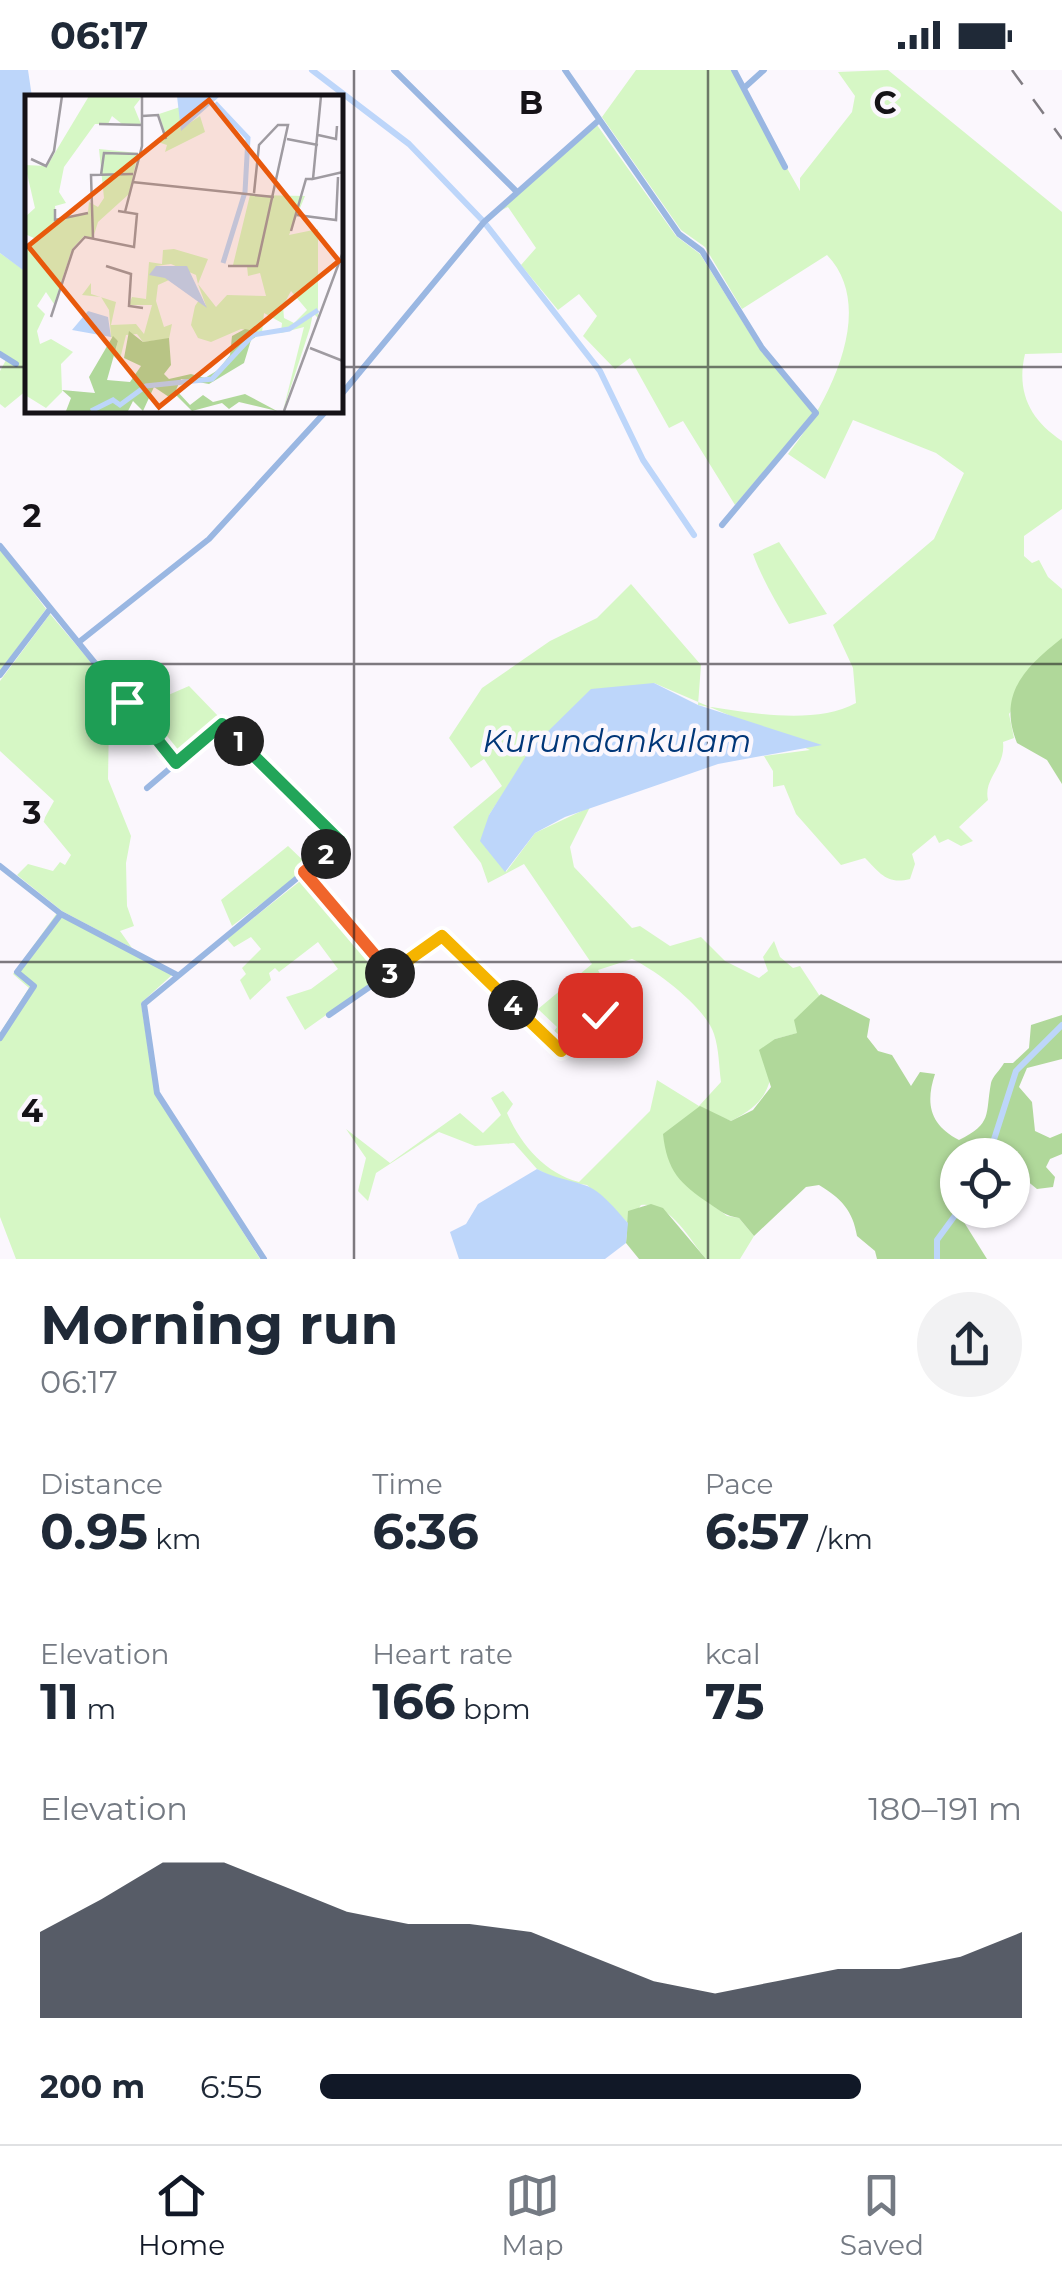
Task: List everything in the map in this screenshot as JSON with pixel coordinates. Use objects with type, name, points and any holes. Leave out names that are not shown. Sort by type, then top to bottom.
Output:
[{"type":"street","points":[[394,70],[516,191]]},
{"type":"street","points":[[565,70],[679,234],[702,252],[762,348],[816,413],[722,525]]},
{"type":"street","points":[[734,70],[786,167]]},
{"type":"street","points":[[744,88],[764,70]]},
{"type":"street","points":[[342,394],[484,222],[598,121]]},
{"type":"street","points":[[0,354],[16,364]]},
{"type":"street","points":[[78,642],[208,540],[325,412]]},
{"type":"street","points":[[0,546],[176,763]]},
{"type":"street","points":[[0,674],[50,609]]},
{"type":"street","points":[[147,788],[222,724],[341,842],[144,1004],[157,1093],[264,1259]]},
{"type":"street","points":[[0,866],[61,914],[178,975]]},
{"type":"street","points":[[304,872],[388,974]]},
{"type":"street","points":[[0,1038],[34,986],[18,972],[61,914]]},
{"type":"street","points":[[329,1015],[442,936],[561,1051],[616,1002]]},
{"type":"green space","points":[[636,70],[731,70],[800,191],[800,178],[852,112],[855,96],[838,72],[888,70],[1062,212],[1062,353],[1025,354],[1022,381],[1034,414],[1062,441],[1062,509],[1024,536],[1024,556],[1032,563],[1039,560],[1048,577],[1062,589],[1062,638],[1009,714],[1014,738],[1003,742],[988,800],[959,827],[973,841],[961,846],[948,839],[939,843],[935,835],[912,854],[915,864],[910,879],[890,879],[865,858],[841,865],[796,814],[784,785],[773,787],[773,771],[764,756],[810,750],[709,707],[800,716],[856,703],[853,668],[833,625],[934,539],[964,473],[936,453],[853,420],[825,479],[788,454],[818,410],[842,356],[848,302],[842,277],[827,255],[742,309],[705,247],[681,230],[602,117]]},
{"type":"green space","points":[[597,125],[676,236],[700,254],[759,348],[813,413],[735,505],[683,421],[669,428],[630,358],[615,369],[583,336],[597,316],[579,294],[558,310],[521,265],[536,248],[508,207],[500,211]]},
{"type":"green space","points":[[0,253],[25,271],[25,392],[5,408],[0,404],[0,371],[6,360],[0,353]]},
{"type":"green space","points":[[779,542],[827,614],[789,624],[753,554]]},
{"type":"green space","points":[[0,548],[46,609],[0,671]]},
{"type":"green space","points":[[631,584],[701,665],[698,702],[654,683],[508,786],[489,815],[506,872],[535,833],[590,807],[570,847],[574,867],[632,928],[640,926],[670,946],[701,937],[725,961],[759,978],[768,971],[763,957],[774,941],[780,957],[793,968],[800,966],[821,998],[798,1033],[775,1039],[770,1078],[762,1097],[731,1121],[721,1117],[711,1204],[727,1216],[739,1218],[754,1236],[740,1259],[706,1259],[670,1215],[651,1205],[641,1205],[628,1223],[587,1185],[560,1181],[537,1169],[514,1143],[475,1146],[439,1132],[376,1173],[368,1201],[358,1191],[366,1158],[346,1129],[390,1163],[460,1113],[483,1133],[501,1115],[491,1098],[503,1091],[513,1104],[507,1113],[527,1147],[555,1172],[579,1182],[650,1111],[657,1080],[699,1106],[721,1082],[717,1046],[709,1024],[679,991],[632,959],[598,970],[615,1000],[561,1048],[550,1037],[557,1027],[538,1009],[592,964],[524,864],[488,883],[481,863],[453,827],[502,786],[484,759],[471,768],[449,738],[482,688],[550,641],[597,618]]},
{"type":"green space","points":[[50,614],[116,692],[109,721],[108,779],[131,836],[126,863],[127,906],[134,926],[120,931],[132,948],[62,911],[17,875],[28,864],[53,871],[60,862],[65,865],[71,855],[43,821],[54,801],[0,751],[0,681]]},
{"type":"green space","points":[[1062,638],[1062,784],[1047,760],[1017,743],[1011,710],[1018,683]]},
{"type":"green space","points":[[189,686],[220,718],[175,757],[136,709]]},
{"type":"green space","points":[[288,846],[310,867],[232,926],[221,900]]},
{"type":"green space","points":[[304,878],[384,974],[305,1030],[286,997],[311,989],[338,969],[318,942],[279,972],[275,968],[269,973],[271,980],[250,1000],[240,980],[246,974],[242,968],[261,949],[251,937],[234,947],[227,939]]},
{"type":"green space","points":[[57,913],[173,974],[141,1003],[155,1093],[260,1259],[16,1259],[0,1217],[0,1033],[29,988],[13,974]]},
{"type":"green space","points":[[821,994],[870,1019],[867,1037],[878,1051],[892,1055],[911,1086],[920,1072],[935,1074],[930,1095],[932,1113],[942,1128],[956,1138],[940,1138],[940,1228],[968,1228],[987,1259],[877,1259],[875,1251],[857,1236],[845,1206],[819,1185],[806,1187],[754,1236],[739,1218],[717,1209],[677,1175],[668,1158],[663,1134],[700,1106],[731,1121],[753,1110],[771,1087],[759,1050],[775,1039],[797,1033],[794,1020]]},
{"type":"green space","points":[[1062,1015],[1062,1059],[1027,1068],[1019,1087],[1032,1102],[1035,1131],[1050,1138],[1062,1133],[1062,1154],[1050,1159],[1046,1167],[1055,1177],[1053,1187],[1037,1189],[1030,1183],[1030,1138],[963,1138],[982,1123],[992,1081],[1004,1063],[1013,1063],[1029,1048],[1031,1025]]},
{"type":"green space","points":[[651,1204],[663,1208],[706,1259],[639,1259],[626,1243],[628,1211]]},
{"type":"water","points":[[0,70],[28,70],[32,95],[25,95],[25,272],[0,253]]},
{"type":"water","name":"Kurundankulam","points":[[654,683],[698,705],[822,745],[718,764],[565,817],[535,833],[505,872],[480,841],[489,815],[531,748],[591,689]]},
{"type":"water","points":[[537,1169],[602,1196],[628,1223],[626,1243],[605,1259],[459,1259],[450,1232],[466,1224],[478,1204]]},
{"type":"waterway","points":[[312,70],[409,144],[484,222],[600,371],[643,460],[694,535]]},
{"type":"waterway","points":[[994,1138],[1016,1071],[1062,1025]]},
{"type":"waterway","points":[[937,1259],[937,1240],[946,1228]]},
{"type":"railway","points":[[1012,70],[1062,139]]},
{"type":"route","points":[[127,702],[176,763],[222,724],[341,842],[304,872],[388,974],[442,936],[561,1051],[600,1015]]}]
